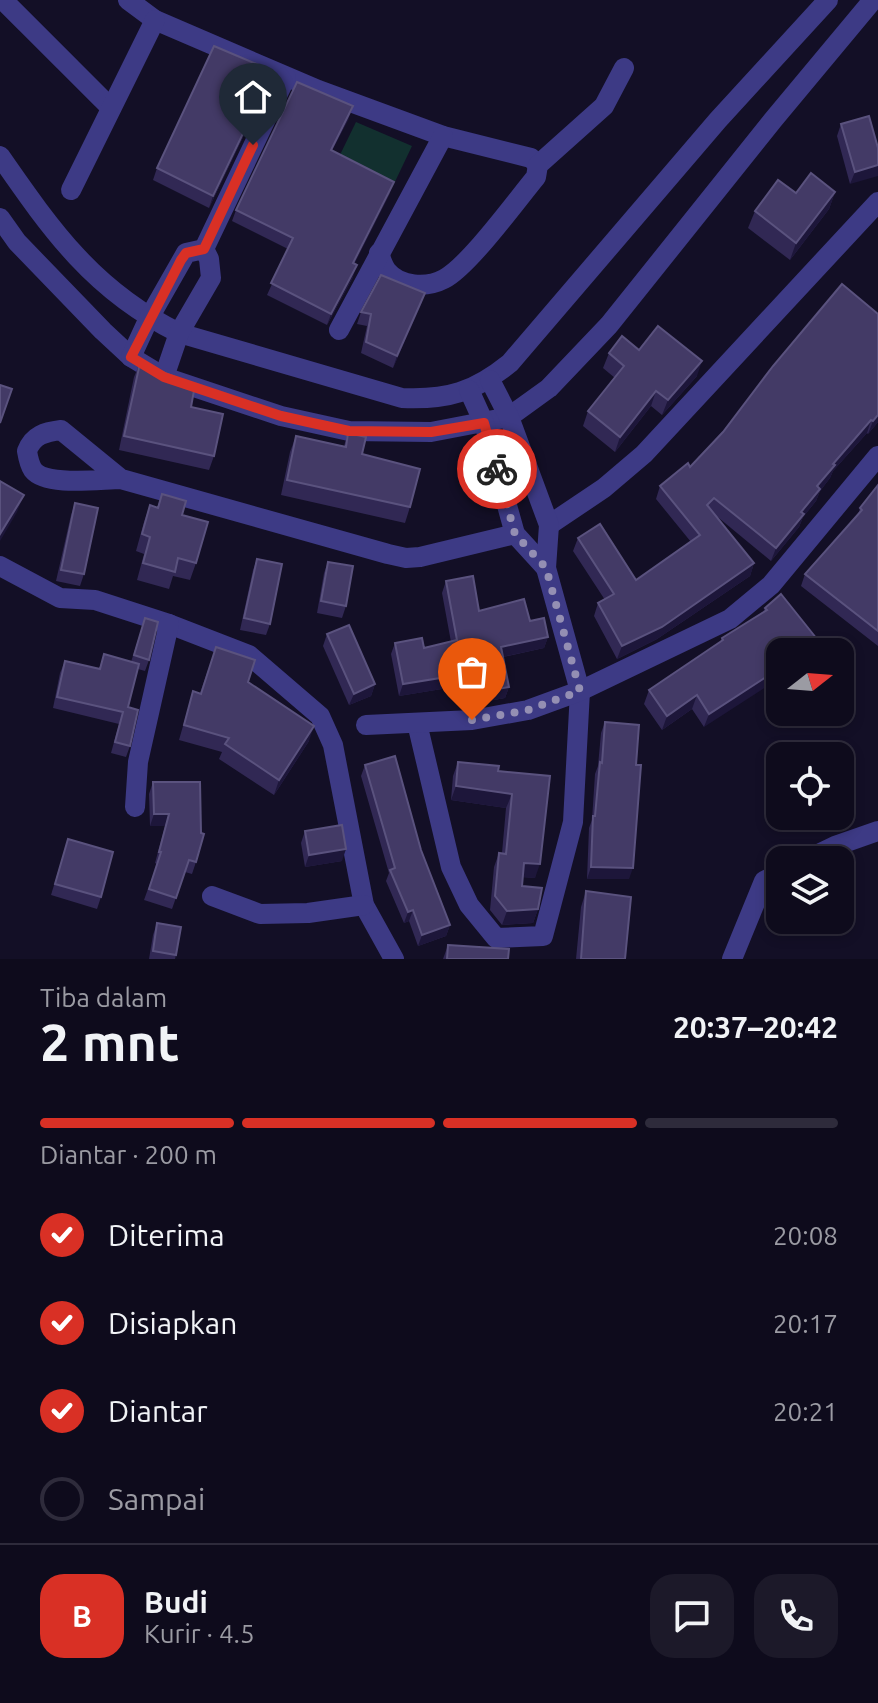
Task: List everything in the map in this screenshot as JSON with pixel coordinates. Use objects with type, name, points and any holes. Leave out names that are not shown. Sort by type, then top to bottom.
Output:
[{"type":"street","points":[[3,0],[111,108]]},
{"type":"street","points":[[128,0],[155,20],[286,77],[443,136],[531,158],[538,165]]},
{"type":"street","points":[[0,156],[49,227],[95,277],[149,318],[179,333],[402,398],[430,399],[469,390],[490,380],[529,343],[718,120],[828,0]]},
{"type":"street","points":[[0,218],[17,242],[131,357],[164,377],[281,416],[349,431],[431,432],[509,417],[549,388],[609,325],[873,0]]},
{"type":"street","points":[[71,190],[155,20]]},
{"type":"street","points":[[379,253],[386,270],[402,282],[426,285],[445,278],[470,255],[536,177],[538,165],[604,106],[624,68]]},
{"type":"street","points":[[204,249],[286,77]]},
{"type":"street","points":[[339,330],[443,136]]},
{"type":"street","points":[[549,525],[604,488],[644,454],[878,202]]},
{"type":"street","points":[[131,357],[186,253],[204,249]]},
{"type":"street","points":[[164,377],[179,333],[211,278],[209,259],[204,249]]},
{"type":"street","points":[[417,723],[451,867],[469,905],[496,938],[543,936],[573,822],[580,691],[546,568],[549,525],[509,417],[490,380]]},
{"type":"street","points":[[469,390],[484,423],[515,534],[546,568]]},
{"type":"street","points":[[366,725],[472,720],[528,710],[580,691],[730,619],[757,599],[878,456]]},
{"type":"street","points":[[121,479],[406,558],[515,534]]},
{"type":"street","points":[[0,566],[60,598],[95,600],[249,655],[320,716],[333,745],[364,905],[394,959]]},
{"type":"street","points":[[135,807],[138,762],[169,624]]},
{"type":"street","points":[[835,846],[878,831]]},
{"type":"street","points":[[732,959],[766,880]]},
{"type":"street","points":[[212,896],[260,914],[308,913],[364,905]]},
{"type":"green space","points":[[356,122],[412,146],[392,188],[337,161]]},
{"type":"building","points":[[214,46],[273,71],[213,196],[157,168]]},
{"type":"building","points":[[297,82],[353,106],[331,150],[394,182],[331,314],[271,283],[293,238],[236,210]]},
{"type":"building","points":[[869,116],[878,148],[878,165],[855,172],[841,124]]},
{"type":"building","points":[[811,173],[835,192],[796,243],[755,211],[778,180],[796,193]]},
{"type":"building","points":[[381,275],[425,293],[397,356],[366,342],[371,314],[361,312]]},
{"type":"building","points":[[842,284],[878,314],[878,415],[833,464],[817,486],[820,489],[801,512],[804,514],[776,548],[714,498],[707,505],[754,563],[662,627],[622,646],[598,603],[614,594],[578,538],[600,524],[636,580],[700,535],[660,486],[688,463],[690,467],[723,432]]},
{"type":"building","points":[[658,326],[702,361],[668,400],[656,391],[620,437],[588,411],[624,366],[609,353],[622,336],[639,350]]},
{"type":"building","points":[[140,363],[195,385],[191,407],[223,414],[214,456],[124,436]]},
{"type":"building","points":[[0,385],[12,389],[0,423]]},
{"type":"building","points":[[348,433],[366,437],[362,454],[420,469],[410,507],[287,480],[296,436],[346,447]]},
{"type":"building","points":[[0,481],[24,495],[0,534]]},
{"type":"building","points":[[878,485],[878,631],[805,574],[862,510],[860,508]]},
{"type":"building","points":[[162,494],[186,501],[182,515],[208,522],[196,563],[178,558],[175,572],[143,563],[150,537],[142,534],[150,505],[158,508]]},
{"type":"building","points":[[75,503],[98,508],[84,574],[61,570]]},
{"type":"building","points":[[257,559],[282,564],[270,624],[244,618]]},
{"type":"building","points":[[328,562],[353,566],[346,606],[321,601]]},
{"type":"building","points":[[473,576],[479,611],[524,599],[530,621],[544,618],[548,637],[501,647],[509,687],[487,691],[487,686],[463,693],[459,675],[403,684],[395,643],[422,638],[424,648],[457,640],[446,581]]},
{"type":"building","points":[[781,594],[816,638],[766,638],[766,677],[709,714],[697,695],[667,716],[649,690],[767,610],[765,608]]},
{"type":"building","points":[[145,618],[158,622],[149,660],[134,655]]},
{"type":"building","points":[[349,625],[375,684],[354,694],[327,634]]},
{"type":"building","points":[[216,647],[255,660],[248,682],[314,726],[279,780],[225,744],[229,738],[184,725],[193,691],[201,694]]},
{"type":"building","points":[[104,654],[139,664],[128,707],[138,710],[130,746],[115,742],[123,712],[57,697],[65,661],[100,669]]},
{"type":"building","points":[[605,722],[639,725],[636,765],[641,765],[633,868],[591,867],[593,816]]},
{"type":"building","points":[[395,756],[421,850],[450,925],[422,935],[413,910],[408,912],[390,870],[395,868],[365,765]]},
{"type":"building","points":[[458,762],[499,766],[498,771],[550,776],[540,864],[524,863],[522,886],[542,888],[538,909],[507,911],[495,896],[499,853],[506,854],[512,794],[456,786]]},
{"type":"building","points":[[153,782],[200,782],[201,833],[204,834],[196,862],[189,860],[176,898],[149,889],[169,814],[154,814]]},
{"type":"building","points":[[342,825],[346,849],[309,855],[305,831]]},
{"type":"building","points":[[68,839],[113,852],[101,897],[55,884]]},
{"type":"building","points":[[586,891],[631,897],[625,959],[581,959]]},
{"type":"building","points":[[157,923],[181,927],[176,955],[153,951]]},
{"type":"building","points":[[448,945],[509,949],[508,959],[447,959]]},
{"type":"way so far","points":[[472,720],[528,710],[580,691],[546,568],[515,534],[497,469]]},
{"type":"route","points":[[253,145],[204,249],[186,253],[181,260],[131,357],[164,377],[281,416],[349,431],[431,432],[484,423],[497,469]]}]
